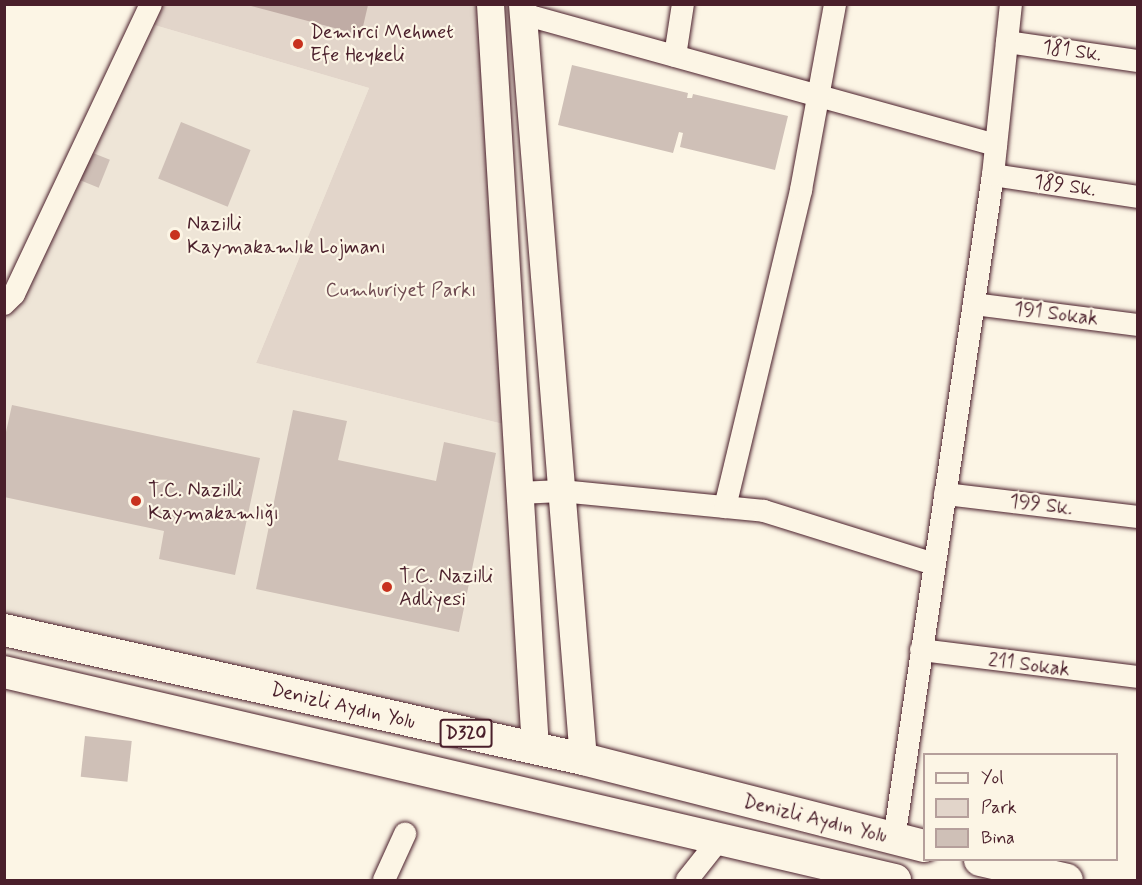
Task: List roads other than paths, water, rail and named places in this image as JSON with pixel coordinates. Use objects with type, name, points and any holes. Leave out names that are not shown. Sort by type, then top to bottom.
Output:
[{"type":"highway","name":"Denizli Aydın Yolu","points":[[4,630],[583,759],[923,846]]},
{"type":"highway","name":"Denizli Aydın Yolu","points":[[4,672],[718,841],[895,880]]},
{"type":"highway","points":[[984,861],[1068,880]]},
{"type":"main road","points":[[490,4],[536,749]]},
{"type":"main road","points":[[522,9],[583,759]]},
{"type":"street","points":[[4,303],[14,294],[151,4]]},
{"type":"street","points":[[675,56],[683,4]]},
{"type":"street","points":[[725,507],[819,96],[835,4]]},
{"type":"street","points":[[894,839],[993,175],[1011,4]]},
{"type":"street","points":[[522,9],[675,56],[996,145]]},
{"type":"street","name":"181 Sk.","points":[[1007,42],[1137,61]]},
{"type":"street","name":"189 Sk.","points":[[993,175],[1137,197]]},
{"type":"street","name":"191 Sokak","points":[[974,304],[1137,325]]},
{"type":"street","points":[[519,493],[561,490],[764,511],[934,564]]},
{"type":"street","name":"199 Sk.","points":[[945,494],[1137,517]]},
{"type":"street","name":"211 Sokak","points":[[921,650],[1137,677]]},
{"type":"street","points":[[384,880],[405,834]]},
{"type":"street","points":[[687,880],[718,841]]},
{"type":"place","name":"Demirci Mehmet Efe Heykeli","points":[[298,44]]},
{"type":"place","name":"Nazilli Kaymakamlık Lojmanı","points":[[175,235]]},
{"type":"place","name":"T.C. Nazilli Kaymakamlığı","points":[[136,501]]},
{"type":"place","name":"T.C. Nazilli Adliyesi","points":[[387,587]]},
{"type":"park label","name":"Cumhuriyet Parkı","points":[[401,290]]}]
